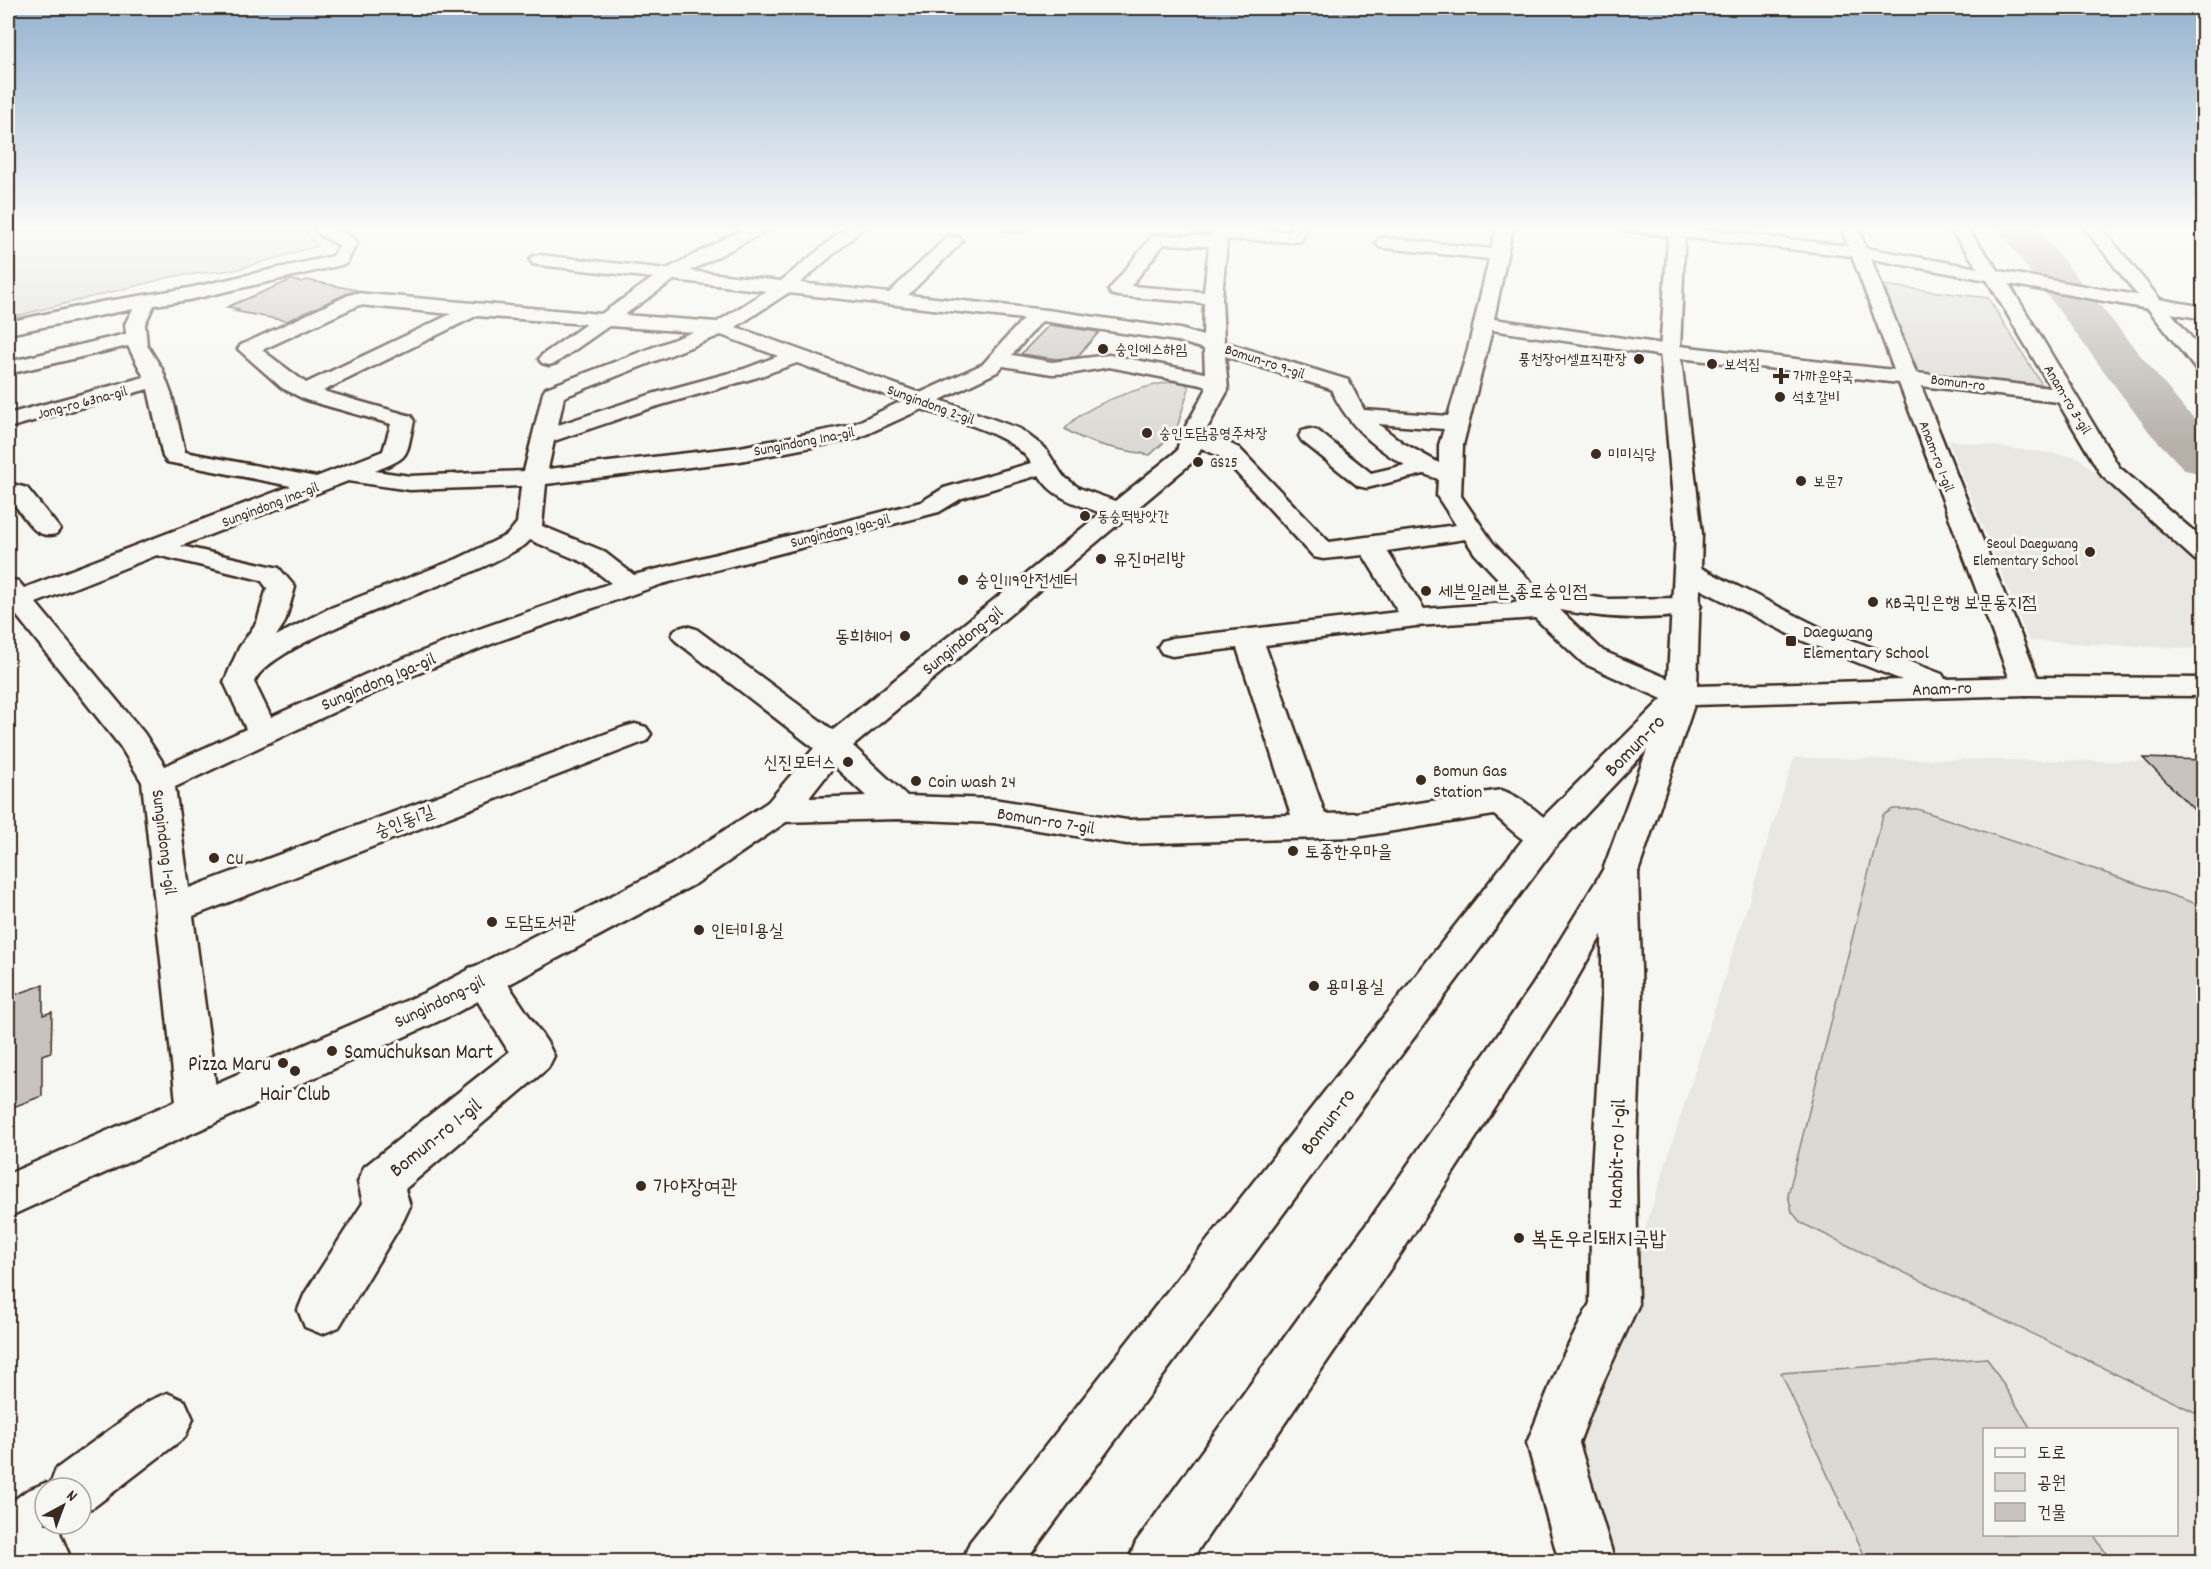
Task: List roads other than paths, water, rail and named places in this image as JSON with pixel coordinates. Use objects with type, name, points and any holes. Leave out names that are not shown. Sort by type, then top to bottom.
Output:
[{"type":"street","points":[[8,328],[152,299]]},
{"type":"street","name":"Sungindong 2-gil","points":[[349,474],[394,455],[403,421],[306,391],[290,383],[248,349],[356,299]]},
{"type":"street","name":"Sungindong 2-gil","points":[[358,299],[722,328],[1012,434],[1037,453],[1054,481],[1070,493],[1119,511]]},
{"type":"street","points":[[549,359],[633,299]]},
{"type":"street","points":[[244,669],[274,649],[338,615],[466,565],[516,540],[530,525],[534,478],[554,393],[722,328],[766,299]]},
{"type":"street","name":"Bomun-ro 9-gil","points":[[895,299],[1037,315],[1180,335],[1214,344],[1340,385],[1351,408],[1368,427],[1424,467],[1449,475]]},
{"type":"street","name":"Sungindong-gil","points":[[8,1196],[438,1004],[684,874],[780,810],[832,746],[1188,454],[1192,435],[1217,390],[1213,299]]},
{"type":"street","points":[[1489,299],[1451,446],[1449,496],[1485,549],[1535,602],[1593,657],[1682,696]]},
{"type":"street","name":"Bomun-ro","points":[[1156,1562],[1387,1234],[1545,997],[1620,872],[1682,696],[1689,534],[1670,351],[1673,299]]},
{"type":"street","name":"Anam-ro 1-gil","points":[[1876,299],[2026,686]]},
{"type":"street","name":"Anam-ro 3-gil","points":[[2009,299],[2110,471],[2204,554]]},
{"type":"street","points":[[2118,299],[2204,313]]},
{"type":"street","points":[[2149,299],[2204,367]]},
{"type":"street","points":[[147,300],[135,324],[136,345],[152,369],[175,457],[321,485]]},
{"type":"street","name":"Sungindong 2-gil","points":[[306,391],[474,310]]},
{"type":"street","name":"Sungindong 1na-gil","points":[[11,597],[157,546],[349,474],[410,483],[534,478],[740,454],[858,431],[990,368],[1037,315]]},
{"type":"street","name":"Bomun-ro","points":[[1484,323],[1670,351],[1906,376],[2066,396]]},
{"type":"street","points":[[15,366],[136,338]]},
{"type":"street","points":[[8,345],[15,366],[37,387],[53,410]]},
{"type":"street","points":[[544,437],[675,394],[728,382],[767,369],[795,356]]},
{"type":"street","points":[[998,359],[1052,368],[1075,367],[1109,361],[1217,382]]},
{"type":"street","name":"Jong-ro 63na-gil","points":[[8,421],[155,381]]},
{"type":"street","points":[[1359,416],[1457,423]]},
{"type":"street","points":[[1192,435],[1231,453],[1323,551],[1472,530]]},
{"type":"street","points":[[1310,436],[1367,481],[1424,467]]},
{"type":"street","name":"Sungindong 1ga-gil","points":[[158,782],[393,673],[489,635],[652,578],[930,507],[953,493],[1045,466]]},
{"type":"street","points":[[8,490],[18,493],[46,529]]},
{"type":"street","points":[[527,529],[594,557],[631,586]]},
{"type":"street","points":[[157,546],[177,554],[270,574],[281,587],[271,622],[254,648],[239,681],[263,732]]},
{"type":"street","points":[[1371,546],[1416,618]]},
{"type":"street","points":[[1689,573],[1813,635],[1950,687]]},
{"type":"street","name":"Sungindong 1-gil","points":[[11,597],[133,740],[158,782],[198,1111]]},
{"type":"street","points":[[1172,647],[1535,602],[1619,609],[1687,606]]},
{"type":"street","points":[[686,635],[832,746],[897,807]]},
{"type":"street","points":[[1248,638],[1312,826]]},
{"type":"street","name":"Anam-ro","points":[[1682,696],[1950,687],[2204,687]]},
{"type":"street","name":"Bomun-ro","points":[[990,1562],[1544,837],[1682,696]]},
{"type":"street","name":"숭인동1길","points":[[174,908],[635,734]]},
{"type":"street","name":"Bomun-ro 7-gil","points":[[780,810],[897,807],[993,811],[1127,832],[1356,825],[1501,802],[1544,837]]},
{"type":"street","name":"Hanbit-ro 1-gil","points":[[1587,1562],[1552,1443],[1576,1384],[1614,1306],[1614,1170],[1622,1000],[1620,872]]},
{"type":"street","name":"Bomun-ro 1-gil","points":[[322,1310],[387,1206],[380,1182],[534,1056],[483,979]]},
{"type":"street","points":[[91,1476],[167,1419]]},
{"type":"street","points":[[33,1518],[28,1522],[33,1534]]},
{"type":"street","points":[[34,1536],[44,1562]]},
{"type":"waterway","points":[[2072,299],[2168,422],[2204,458]]},
{"type":"place","name":"숭인에스하임","points":[[1103,349]]},
{"type":"place","name":"풍천장어셀프직판장","points":[[1639,359]]},
{"type":"place","name":"보석집","points":[[1712,364]]},
{"type":"place","name":"가까운약국","points":[[1781,376]]},
{"type":"place","name":"석호갈비","points":[[1780,397]]},
{"type":"place","name":"숭인도담공영주차장","points":[[1147,433]]},
{"type":"place","name":"미미식당","points":[[1596,454]]},
{"type":"place","name":"GS25","points":[[1198,462]]},
{"type":"place","name":"보문7","points":[[1801,481]]},
{"type":"place","name":"동숭떡방앗간","points":[[1085,516]]},
{"type":"place","name":"Seoul Daegwang Elementary School","points":[[2090,552]]},
{"type":"place","name":"유진머리방","points":[[1101,559]]},
{"type":"place","name":"숭인119안전센터","points":[[963,580]]},
{"type":"place","name":"세븐일레븐 종로숭인점","points":[[1426,591]]},
{"type":"place","name":"KB국민은행 보문동지점","points":[[1873,602]]},
{"type":"place","name":"동희헤어","points":[[905,636]]},
{"type":"place","name":"Daegwang Elementary School","points":[[1791,641]]},
{"type":"place","name":"신진모터스","points":[[848,762]]},
{"type":"place","name":"Bomun Gas Station","points":[[1421,780]]},
{"type":"place","name":"Coin wash 24","points":[[916,781]]},
{"type":"place","name":"토종한우마을","points":[[1293,851]]},
{"type":"place","name":"CU","points":[[214,858]]},
{"type":"place","name":"도담도서관","points":[[492,922]]},
{"type":"place","name":"인터미용실","points":[[699,930]]},
{"type":"place","name":"용미용실","points":[[1314,986]]},
{"type":"place","name":"Samuchuksan Mart","points":[[332,1051]]},
{"type":"place","name":"Pizza Maru","points":[[283,1063]]},
{"type":"place","name":"Hair Club","points":[[295,1071]]},
{"type":"place","name":"가야장여관","points":[[641,1186]]},
{"type":"place","name":"복돈우리돼지국밥","points":[[1519,1238]]}]
